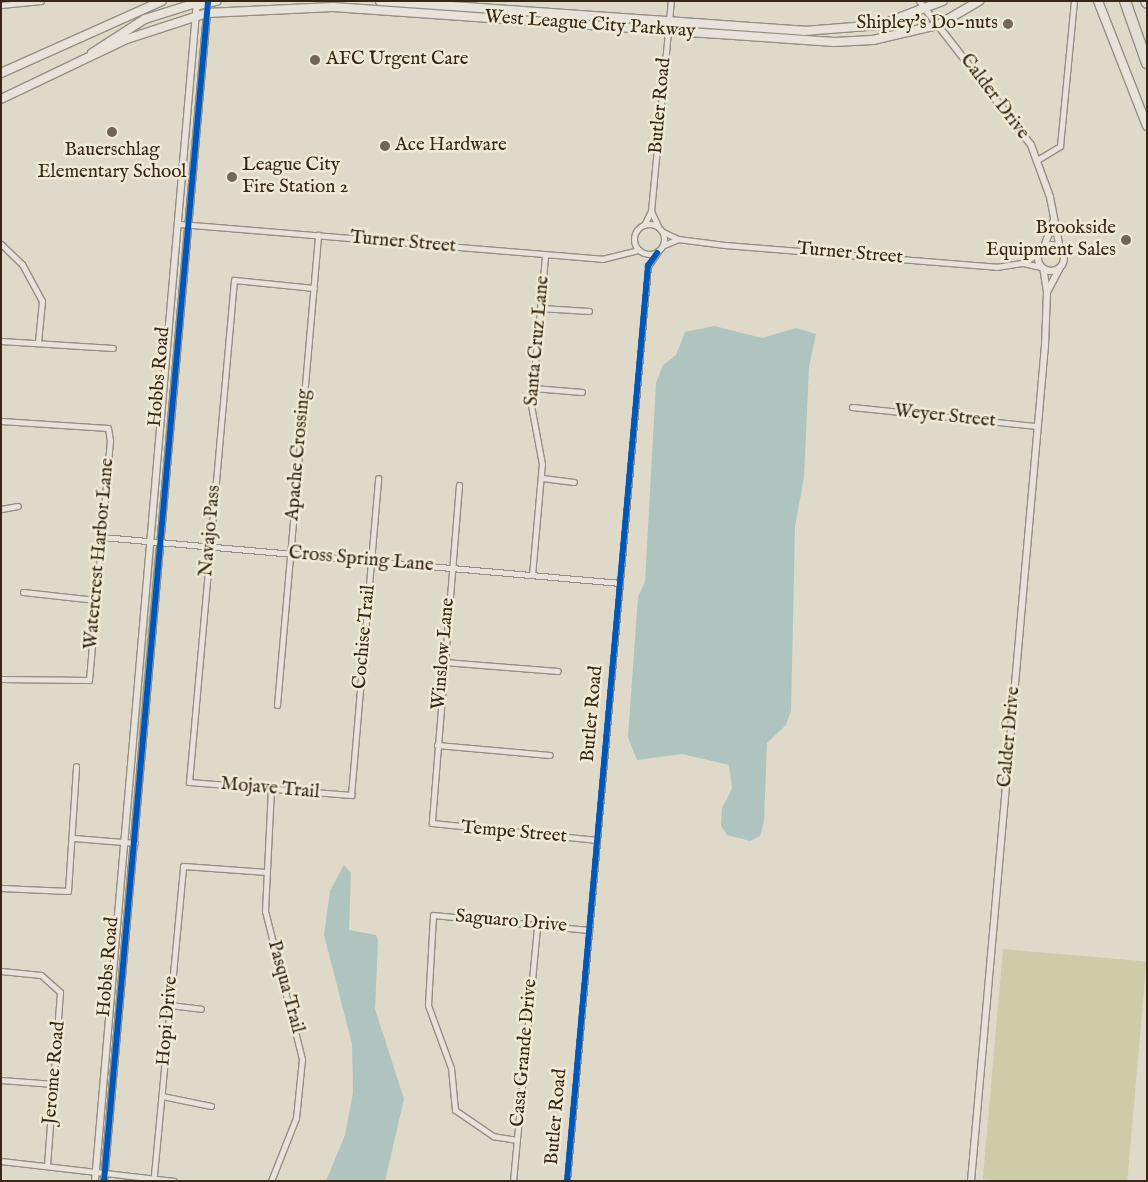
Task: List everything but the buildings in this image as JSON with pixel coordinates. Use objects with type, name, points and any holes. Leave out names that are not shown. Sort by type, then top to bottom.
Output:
[{"type":"highway","points":[[1125,1],[1147,63]]},
{"type":"highway","points":[[1141,46],[1147,69]]},
{"type":"main road","points":[[1,73],[162,1]]},
{"type":"main road","points":[[81,62],[135,23],[202,2],[217,1]]},
{"type":"main road","name":"West League City Parkway","points":[[380,1],[845,31],[926,10],[943,1]]},
{"type":"main road","name":"West League City Parkway","points":[[1,99],[81,62],[207,13],[333,7],[834,42],[873,40],[938,25],[979,1]]},
{"type":"main road","points":[[1098,1],[1147,126]]},
{"type":"main road","points":[[448,16],[452,5]]},
{"type":"main road","points":[[547,21],[548,11]]},
{"type":"street","points":[[1,5],[41,1]]},
{"type":"street","name":"Butler Road","points":[[644,225],[652,211],[671,1]]},
{"type":"street","points":[[919,1],[926,10]]},
{"type":"street","points":[[1037,160],[1060,146],[1074,1]]},
{"type":"street","name":"Hobbs Road","points":[[104,1181],[207,13],[202,2]]},
{"type":"street","name":"Hobbs Road","points":[[95,1181],[180,224],[196,16],[202,2]]},
{"type":"street","name":"Calder Drive","points":[[926,10],[1013,117],[1037,160],[1060,249]]},
{"type":"street","name":"Butler Road","points":[[652,211],[658,226]]},
{"type":"street","points":[[1044,247],[1060,249],[1064,261],[1059,268],[1042,268],[1039,253],[1044,247],[1054,221]]},
{"type":"street","name":"Turner Street","points":[[180,224],[544,256],[602,259],[640,251]]},
{"type":"street","points":[[625,253],[644,225],[658,226],[663,232],[664,245],[657,253],[640,251]]},
{"type":"street","name":"Turner Street","points":[[663,232],[678,239],[996,267],[1022,263],[1039,253]]},
{"type":"street","name":"Apache Crossing","points":[[277,705],[318,235]]},
{"type":"street","name":"Turner Street","points":[[664,245],[678,239]]},
{"type":"street","points":[[634,240],[648,266]]},
{"type":"street","points":[[1,244],[22,264],[42,301],[38,342]]},
{"type":"street","name":"Butler Road","points":[[567,1181],[648,266],[657,253]]},
{"type":"street","name":"Santa Cruz Lane","points":[[532,575],[542,478],[532,416],[544,256]]},
{"type":"street","name":"Turner Street","points":[[1022,263],[1042,268]]},
{"type":"street","name":"Calder Drive","points":[[971,1181],[1037,426],[1047,292],[1042,268]]},
{"type":"street","name":"Calder Drive","points":[[1047,292],[1059,268]]},
{"type":"street","name":"Navajo Pass","points":[[189,782],[234,280],[314,288]]},
{"type":"street","points":[[540,308],[589,311]]},
{"type":"street","points":[[1,341],[113,348]]},
{"type":"street","points":[[533,388],[582,392]]},
{"type":"street","name":"Weyer Street","points":[[852,407],[1037,426]]},
{"type":"street","name":"Watercrest Harbor Lane","points":[[1,421],[108,428],[102,537],[89,680],[1,678]]},
{"type":"street","name":"Cochise Trail","points":[[351,795],[378,478]]},
{"type":"street","points":[[542,478],[574,482]]},
{"type":"street","name":"Winslow Lane","points":[[432,824],[459,485]]},
{"type":"street","points":[[1,509],[18,506]]},
{"type":"street","name":"Cross Spring Lane","points":[[102,537],[620,583]]},
{"type":"street","points":[[23,592],[96,600]]},
{"type":"street","points":[[444,662],[558,671]]},
{"type":"street","points":[[437,745],[550,755]]},
{"type":"street","points":[[132,756],[142,756]]},
{"type":"street","points":[[1,888],[68,891],[74,838],[76,766]]},
{"type":"street","name":"Mojave Trail","points":[[189,782],[351,795]]},
{"type":"street","name":"Pasqua Trail","points":[[271,789],[264,872],[264,911],[302,1058],[296,1118],[271,1181]]},
{"type":"street","name":"Tempe Street","points":[[432,824],[598,840]]},
{"type":"street","points":[[74,838],[135,843]]},
{"type":"street","name":"Hopi Drive","points":[[154,1175],[183,866],[264,872]]},
{"type":"street","name":"Saguaro Drive","points":[[517,1140],[493,1136],[455,1110],[449,1059],[428,1005],[434,915],[589,930]]},
{"type":"street","name":"Casa Grande Drive","points":[[514,1181],[537,925]]},
{"type":"street","name":"Jerome Road","points":[[1,971],[41,975],[55,983],[61,1005],[47,1165]]},
{"type":"street","points":[[170,1005],[201,1010]]},
{"type":"street","points":[[1,1080],[54,1084]]},
{"type":"street","points":[[162,1096],[211,1106]]},
{"type":"street","points":[[1,1161],[154,1175],[174,1181]]},
{"type":"shaded area","points":[[714,326],[762,338],[796,328],[816,334],[809,367],[804,477],[795,527],[791,711],[786,725],[767,743],[764,821],[760,836],[750,841],[727,835],[721,826],[722,808],[732,789],[729,765],[682,754],[637,760],[628,737],[638,597],[645,582],[656,383],[663,365],[676,355],[685,332]]},
{"type":"shaded area","points":[[146,554],[155,555],[142,737],[133,736]]},
{"type":"shaded area","points":[[344,865],[351,873],[349,930],[376,935],[378,941],[375,1009],[404,1099],[385,1181],[326,1181],[345,1135],[353,1093],[352,1044],[324,935],[330,891]]},
{"type":"shaded area","points":[[1003,949],[1146,962],[1127,1181],[1004,1181],[983,1179]]},
{"type":"cycle path","points":[[104,1181],[208,1]]},
{"type":"cycle path","points":[[567,1181],[648,266],[657,253]]},
{"type":"place","name":"Shipley's Do-nuts","points":[[1008,24]]},
{"type":"place","name":"AFC Urgent Care","points":[[315,60]]},
{"type":"place","name":"Bauerschlag Elementary School","points":[[112,132]]},
{"type":"place","name":"Ace Hardware","points":[[385,146]]},
{"type":"place","name":"League City Fire Station 2","points":[[232,177]]},
{"type":"place","name":"Brookside Equipment Sales","points":[[1126,240]]}]
